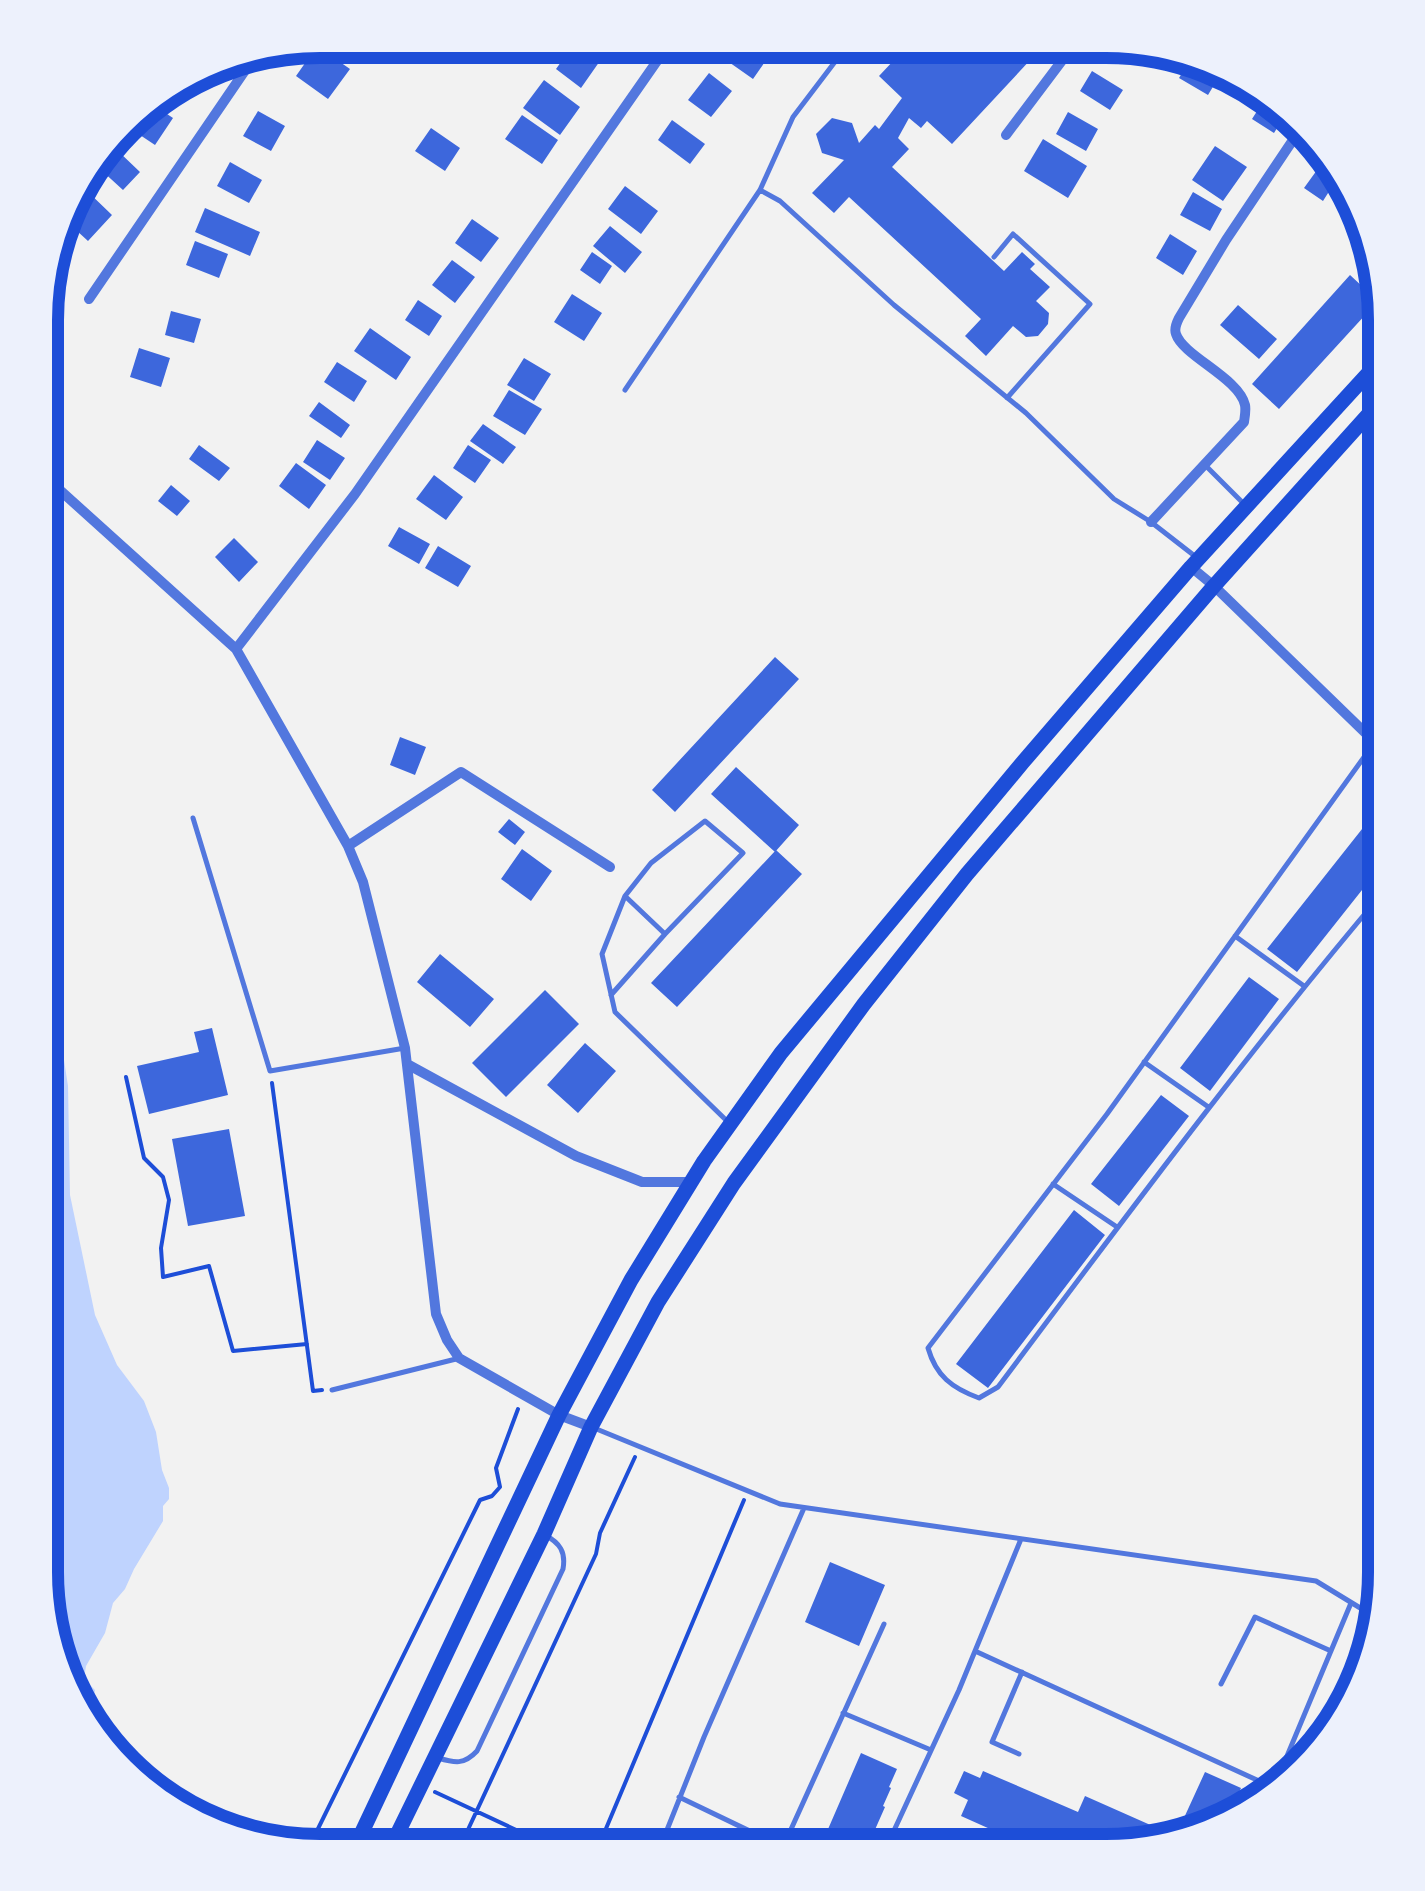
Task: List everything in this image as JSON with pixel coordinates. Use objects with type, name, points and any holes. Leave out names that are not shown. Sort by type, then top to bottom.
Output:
[{"type":"main road","points":[[362,1833],[560,1415],[631,1280],[730,1124],[781,1053],[1036,748],[1368,374]]},
{"type":"main road","points":[[398,1833],[544,1534],[591,1427],[658,1302],[734,1183],[864,1004],[967,874],[1214,586],[1368,415]]},
{"type":"street","points":[[236,649],[355,494],[659,58]]},
{"type":"street","points":[[1006,135],[1064,58]]},
{"type":"street","points":[[89,300],[247,68]]},
{"type":"street","points":[[1151,522],[1244,422],[1245,404],[1235,388],[1185,346],[1176,334],[1176,326],[1226,240],[1294,139]]},
{"type":"street","points":[[58,488],[236,649],[348,846],[364,882],[404,1048],[436,1314],[447,1340],[459,1358],[560,1415],[591,1427]]},
{"type":"street","points":[[1196,564],[1368,736]]},
{"type":"street","points":[[348,846],[462,772],[610,867]]},
{"type":"street","points":[[407,1064],[576,1156],[642,1182],[691,1182]]},
{"type":"lane","points":[[625,390],[760,190],[793,118],[838,58]]},
{"type":"lane","points":[[760,190],[780,201],[894,305],[1026,412],[1114,499],[1151,522],[1196,564]]},
{"type":"lane","points":[[994,258],[1014,234],[1090,304],[1008,398]]},
{"type":"lane","points":[[1205,464],[1247,507]]},
{"type":"lane","points":[[1368,751],[1144,1062],[928,1348],[934,1368],[959,1391],[979,1398],[998,1387],[1208,1107],[1368,911]]},
{"type":"lane","points":[[193,818],[270,1071],[404,1048]]},
{"type":"lane","points":[[611,995],[743,853],[705,820],[651,863],[625,896],[602,954],[611,995],[615,1012],[730,1124]]},
{"type":"lane","points":[[625,896],[665,934]]},
{"type":"lane","points":[[1235,936],[1304,986]]},
{"type":"lane","points":[[1144,1062],[1208,1107]]},
{"type":"lane","points":[[1053,1184],[1118,1228]]},
{"type":"lane","points":[[332,1390],[459,1358]]},
{"type":"lane","points":[[591,1427],[780,1504],[1316,1581],[1364,1609]]},
{"type":"lane","points":[[665,1833],[804,1508]]},
{"type":"lane","points":[[435,1758],[458,1764],[477,1751],[563,1569],[562,1548],[544,1534]]},
{"type":"lane","points":[[894,1833],[1021,1539]]},
{"type":"lane","points":[[1285,1761],[1352,1602]]},
{"type":"lane","points":[[1222,1684],[1255,1618],[1332,1650]]},
{"type":"lane","points":[[789,1833],[884,1624]]},
{"type":"lane","points":[[975,1651],[1260,1782]]},
{"type":"lane","points":[[1019,1754],[992,1742],[1022,1672]]},
{"type":"lane","points":[[843,1712],[932,1750]]},
{"type":"lane","points":[[679,1797],[754,1833]]},
{"type":"path","points":[[270,1071],[314,1391],[332,1390]]},
{"type":"path","points":[[126,1078],[144,1158],[163,1178],[169,1200],[160,1248],[163,1277],[209,1266],[233,1351],[307,1344]]},
{"type":"path","points":[[316,1833],[480,1500],[492,1496],[500,1487],[496,1468],[523,1394]]},
{"type":"path","points":[[467,1833],[596,1554],[600,1532],[640,1447]]},
{"type":"path","points":[[604,1833],[748,1492]]},
{"type":"path","points":[[431,1790],[522,1833]]},
{"type":"water","points":[[58,1021],[68,1086],[70,1195],[95,1315],[117,1365],[144,1401],[169,1488],[163,1521],[113,1603],[105,1633],[86,1666],[84,1679],[95,1690],[93,1702],[71,1656],[58,1589]]},
{"type":"building","points":[[309,58],[334,58],[350,69],[328,99],[296,76]]},
{"type":"building","points":[[564,58],[602,58],[581,88],[556,69]]},
{"type":"building","points":[[723,58],[768,58],[753,79]]},
{"type":"building","points":[[896,58],[1032,58],[952,144],[927,121],[921,128],[909,118],[898,138],[909,149],[892,167],[1004,271],[1022,252],[1035,264],[1030,269],[1050,287],[1036,301],[1049,313],[1048,324],[1038,336],[1026,337],[1013,326],[986,356],[965,336],[981,319],[849,197],[834,213],[812,193],[844,160],[822,153],[816,134],[832,118],[852,123],[859,143],[875,125],[879,129],[902,98],[879,76]]},
{"type":"building","points":[[1184,70],[1216,82],[1208,95],[1179,78]]},
{"type":"building","points":[[1092,71],[1123,90],[1110,110],[1080,91]]},
{"type":"building","points":[[709,73],[732,91],[711,117],[688,100]]},
{"type":"building","points":[[544,80],[580,107],[560,135],[523,108]]},
{"type":"building","points":[[1259,108],[1279,124],[1274,133],[1252,119]]},
{"type":"building","points":[[162,111],[173,118],[155,145],[136,132]]},
{"type":"building","points":[[258,111],[285,126],[271,151],[243,136]]},
{"type":"building","points":[[1068,112],[1098,129],[1086,151],[1056,134]]},
{"type":"building","points":[[522,115],[558,140],[542,164],[505,139]]},
{"type":"building","points":[[672,120],[705,144],[690,164],[658,140]]},
{"type":"building","points":[[431,128],[460,148],[445,171],[415,151]]},
{"type":"building","points":[[1043,139],[1087,166],[1068,198],[1024,171]]},
{"type":"building","points":[[1215,146],[1247,167],[1223,201],[1192,180]]},
{"type":"building","points":[[119,152],[140,172],[123,190],[104,172]]},
{"type":"building","points":[[230,162],[262,180],[249,203],[217,186]]},
{"type":"building","points":[[1317,170],[1331,188],[1323,201],[1304,188]]},
{"type":"building","points":[[625,186],[658,211],[641,234],[608,209]]},
{"type":"building","points":[[1193,192],[1222,209],[1210,231],[1180,215]]},
{"type":"building","points":[[90,194],[112,215],[88,241],[74,228]]},
{"type":"building","points":[[205,208],[260,232],[250,256],[195,232]]},
{"type":"building","points":[[472,219],[499,238],[481,262],[455,243]]},
{"type":"building","points":[[610,226],[642,252],[625,273],[593,246]]},
{"type":"building","points":[[1170,234],[1197,251],[1183,275],[1156,258]]},
{"type":"building","points":[[195,241],[228,254],[219,278],[186,265]]},
{"type":"building","points":[[592,252],[612,266],[600,284],[580,270]]},
{"type":"building","points":[[452,260],[475,277],[455,303],[432,285]]},
{"type":"building","points":[[1350,275],[1365,289],[1367,313],[1279,409],[1252,384]]},
{"type":"building","points":[[572,294],[602,313],[584,341],[554,322]]},
{"type":"building","points":[[418,300],[442,316],[429,336],[405,320]]},
{"type":"building","points":[[1238,305],[1277,339],[1259,359],[1220,325]]},
{"type":"building","points":[[171,311],[201,319],[194,343],[165,335]]},
{"type":"building","points":[[370,328],[411,357],[396,380],[354,351]]},
{"type":"building","points":[[139,348],[170,358],[161,387],[130,377]]},
{"type":"building","points":[[524,358],[551,374],[534,401],[507,385]]},
{"type":"building","points":[[337,362],[367,381],[354,402],[324,382]]},
{"type":"building","points":[[509,390],[542,409],[525,435],[493,416]]},
{"type":"building","points":[[319,402],[350,425],[341,438],[309,416]]},
{"type":"building","points":[[483,424],[516,447],[503,464],[470,441]]},
{"type":"building","points":[[317,440],[345,458],[330,480],[303,462]]},
{"type":"building","points":[[199,445],[230,468],[219,481],[189,459]]},
{"type":"building","points":[[468,445],[491,460],[475,483],[453,468]]},
{"type":"building","points":[[296,463],[326,485],[309,509],[279,486]]},
{"type":"building","points":[[434,475],[463,497],[446,520],[416,499]]},
{"type":"building","points":[[171,485],[190,501],[177,516],[158,501]]},
{"type":"building","points":[[399,527],[430,544],[419,564],[388,546]]},
{"type":"building","points":[[234,538],[258,562],[239,582],[215,557]]},
{"type":"building","points":[[438,546],[471,566],[458,587],[425,568]]},
{"type":"building","points":[[775,657],[799,679],[675,812],[652,790]]},
{"type":"building","points":[[400,737],[426,747],[415,775],[390,765]]},
{"type":"building","points":[[736,767],[799,825],[775,852],[711,794]]},
{"type":"building","points":[[509,819],[525,832],[515,845],[498,832]]},
{"type":"building","points":[[1368,822],[1368,883],[1297,972],[1267,949]]},
{"type":"building","points":[[522,849],[552,871],[531,901],[501,879]]},
{"type":"building","points":[[776,850],[802,874],[677,1007],[651,983]]},
{"type":"building","points":[[440,954],[494,999],[470,1027],[417,982]]},
{"type":"building","points":[[1249,977],[1279,999],[1210,1091],[1180,1068]]},
{"type":"building","points":[[545,990],[579,1024],[506,1097],[472,1063]]},
{"type":"building","points":[[212,1028],[228,1095],[149,1114],[137,1066],[199,1052],[194,1032]]},
{"type":"building","points":[[585,1043],[616,1071],[578,1113],[547,1085]]},
{"type":"building","points":[[1161,1095],[1189,1116],[1119,1206],[1091,1184]]},
{"type":"building","points":[[229,1129],[245,1216],[188,1226],[172,1139]]},
{"type":"building","points":[[1074,1210],[1105,1235],[988,1388],[956,1364]]},
{"type":"building","points":[[830,1562],[885,1585],[859,1646],[805,1622]]},
{"type":"building","points":[[861,1753],[897,1769],[874,1833],[826,1833]]},
{"type":"building","points":[[964,1771],[980,1778],[983,1771],[1078,1812],[1085,1796],[1157,1828],[1106,1833],[999,1833],[961,1816],[968,1800],[954,1793]]},
{"type":"building","points":[[1205,1772],[1241,1788],[1237,1797],[1182,1822]]}]
